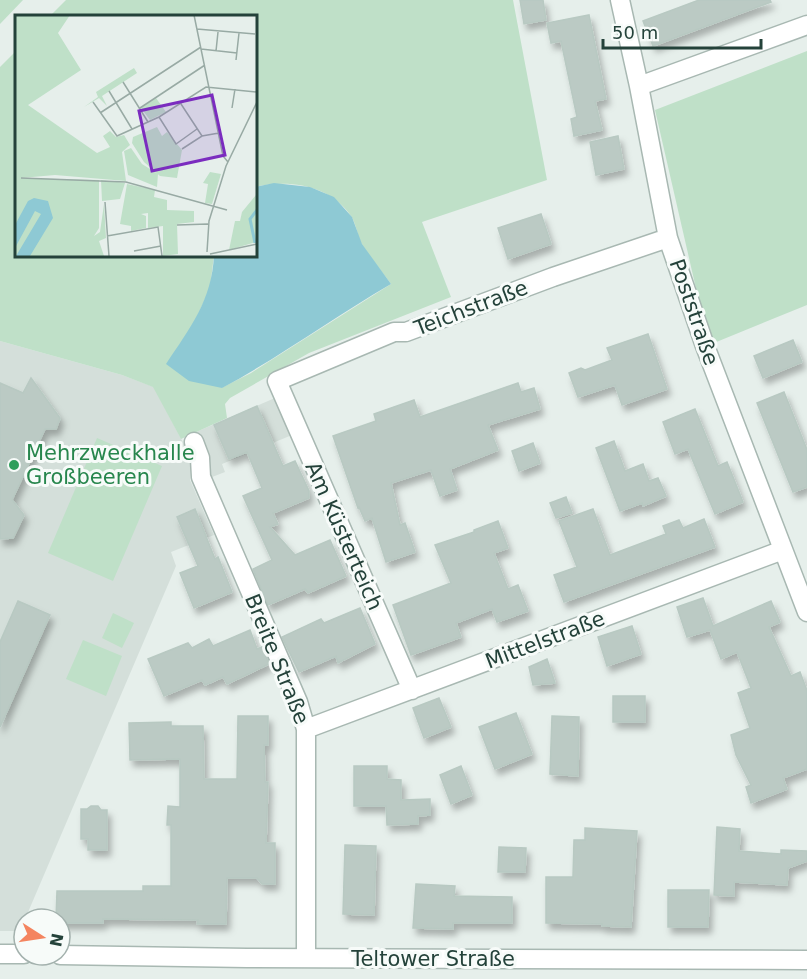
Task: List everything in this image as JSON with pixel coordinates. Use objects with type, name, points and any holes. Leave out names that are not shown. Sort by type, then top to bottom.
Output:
[{"type":"street","name":"Poststraße","points":[[620,0],[668,238],[705,346],[807,612]]},
{"type":"street","points":[[639,86],[807,26]]},
{"type":"street","name":"Teichstraße","points":[[276,381],[394,332],[406,332],[553,277],[668,238]]},
{"type":"street","name":"Am Küsterteich","points":[[276,381],[412,690]]},
{"type":"street","name":"Breite Straße","points":[[194,442],[200,458],[201,477],[298,702],[306,729],[306,958]]},
{"type":"street","name":"Mittelstraße","points":[[306,729],[783,550]]},
{"type":"street","name":"Teltower Straße","points":[[72,955],[807,960]]},
{"type":"shaded area","points":[[0,341],[122,375],[154,387],[188,452],[191,466],[190,480],[214,535],[171,552],[176,566],[30,907],[12,907],[12,931],[0,931]]},
{"type":"shaded area","points":[[275,398],[292,435],[222,464],[225,472],[207,479],[204,449],[196,432]]},
{"type":"green space","points":[[0,0],[23,0],[0,24]]},
{"type":"green space","points":[[66,0],[513,0],[547,180],[422,222],[451,297],[309,353],[230,398],[225,404],[227,418],[181,439],[153,387],[122,375],[0,341],[0,67],[15,52],[15,256],[214,256],[210,288],[196,319],[221,388],[251,373],[391,284],[363,246],[351,216],[332,197],[295,184],[256,187],[256,15],[51,15]]},
{"type":"green space","points":[[807,51],[807,305],[709,345],[655,110]]},
{"type":"green space","points":[[97,438],[162,466],[113,581],[48,553]]},
{"type":"green space","points":[[113,613],[134,623],[122,648],[102,638]]},
{"type":"green space","points":[[83,640],[122,656],[106,696],[66,679]]},
{"type":"water","points":[[274,183],[310,187],[334,197],[352,217],[362,244],[391,284],[222,388],[189,381],[166,364],[191,326],[204,300],[209,286],[214,256],[256,256],[256,187]]},
{"type":"building","points":[[520,0],[543,0],[546,20],[524,24]]},
{"type":"building","points":[[699,0],[770,0],[771,2],[653,46],[643,21]]},
{"type":"building","points":[[589,15],[606,99],[595,101],[602,130],[574,136],[571,119],[577,117],[561,41],[551,43],[547,23]]},
{"type":"building","points":[[618,136],[624,169],[596,175],[590,142]]},
{"type":"building","points":[[541,214],[551,244],[508,259],[498,228]]},
{"type":"building","points":[[648,334],[667,389],[622,405],[615,385],[578,397],[569,373],[612,360],[607,348]]},
{"type":"building","points":[[793,340],[802,362],[763,378],[754,356]]},
{"type":"building","name":"Mehrzweckhalle Großbeeren","points":[[31,378],[60,418],[56,429],[45,429],[12,500],[24,515],[13,538],[0,539],[0,383],[23,393]]},
{"type":"building","points":[[518,383],[521,392],[534,388],[540,409],[488,425],[498,450],[450,469],[457,490],[440,496],[431,470],[391,483],[400,525],[405,523],[415,552],[386,562],[372,518],[365,521],[358,508],[333,436],[376,421],[374,414],[414,400],[420,417]]},
{"type":"building","points":[[784,392],[807,450],[807,487],[793,492],[757,403]]},
{"type":"building","points":[[257,406],[283,466],[295,461],[309,491],[309,498],[273,513],[278,524],[270,527],[295,555],[330,540],[346,576],[308,593],[305,589],[268,605],[253,569],[272,560],[243,496],[262,488],[247,452],[229,459],[214,425]]},
{"type":"building","points":[[695,409],[718,466],[727,462],[743,502],[715,514],[688,449],[675,454],[663,422]]},
{"type":"building","points":[[614,441],[625,471],[643,464],[649,481],[658,478],[666,496],[643,506],[642,503],[620,511],[596,448]]},
{"type":"building","points":[[533,443],[540,463],[519,471],[512,451]]},
{"type":"building","points":[[566,497],[572,513],[556,518],[550,503]]},
{"type":"building","points":[[195,509],[215,559],[218,557],[232,592],[194,608],[180,573],[198,566],[177,517]]},
{"type":"building","points":[[593,509],[610,555],[666,534],[663,526],[679,520],[683,528],[704,519],[715,547],[564,602],[554,575],[577,567],[559,521]]},
{"type":"building","points":[[498,521],[508,548],[494,553],[508,589],[518,585],[528,611],[497,622],[492,609],[456,623],[461,637],[411,655],[393,605],[451,583],[435,545]]},
{"type":"building","points":[[703,598],[713,626],[771,601],[780,622],[769,627],[791,676],[800,672],[807,691],[807,769],[783,778],[787,789],[751,803],[746,787],[751,785],[736,755],[731,735],[750,728],[738,693],[751,688],[737,652],[721,659],[710,630],[687,637],[677,607]]},
{"type":"building","points":[[18,601],[50,615],[0,727],[0,642]]},
{"type":"building","points":[[360,608],[375,644],[338,663],[336,656],[299,672],[282,637],[321,619],[324,623]]},
{"type":"building","points":[[632,626],[641,654],[607,666],[598,637]]},
{"type":"building","points":[[250,630],[257,649],[262,647],[269,664],[227,684],[223,677],[205,685],[202,680],[164,696],[148,659],[188,643],[192,648],[209,639],[213,646]]},
{"type":"building","points":[[547,659],[555,683],[533,685],[529,667]]},
{"type":"building","points":[[613,696],[645,696],[645,722],[613,722]]},
{"type":"building","points":[[439,698],[451,727],[424,738],[413,708]]},
{"type":"building","points":[[516,713],[532,754],[495,769],[479,727]]},
{"type":"building","points":[[238,716],[268,716],[268,745],[264,745],[265,782],[268,782],[266,843],[275,843],[275,884],[262,884],[257,878],[227,878],[226,924],[197,924],[198,920],[103,919],[103,923],[72,923],[72,907],[56,907],[57,891],[143,891],[143,886],[171,886],[171,825],[167,825],[168,806],[180,807],[180,759],[130,760],[129,723],[171,722],[171,726],[203,726],[204,779],[237,779]]},
{"type":"building","points":[[552,716],[579,717],[578,776],[550,774]]},
{"type":"building","points":[[354,766],[387,766],[387,779],[401,780],[401,800],[430,799],[430,815],[418,816],[418,824],[387,825],[386,806],[354,806]]},
{"type":"building","points":[[461,766],[472,795],[451,804],[440,775]]},
{"type":"building","points":[[91,806],[107,810],[107,850],[88,850],[88,839],[81,839],[81,809]]},
{"type":"building","points":[[717,827],[740,829],[739,851],[781,854],[781,850],[807,851],[807,861],[788,868],[787,885],[734,882],[734,896],[714,895]]},
{"type":"building","points":[[585,828],[637,831],[631,927],[546,923],[546,877],[573,877],[574,840],[585,840]]},
{"type":"building","points":[[345,845],[376,846],[374,915],[343,914]]},
{"type":"building","points":[[499,847],[526,848],[525,872],[498,872]]},
{"type":"building","points":[[416,884],[455,886],[454,896],[512,897],[512,923],[453,923],[453,929],[413,928]]},
{"type":"building","points":[[668,890],[709,890],[708,927],[668,927]]},
{"type":"place","name":"Mehrzweckhalle Großbeeren","points":[[14,465]]}]
